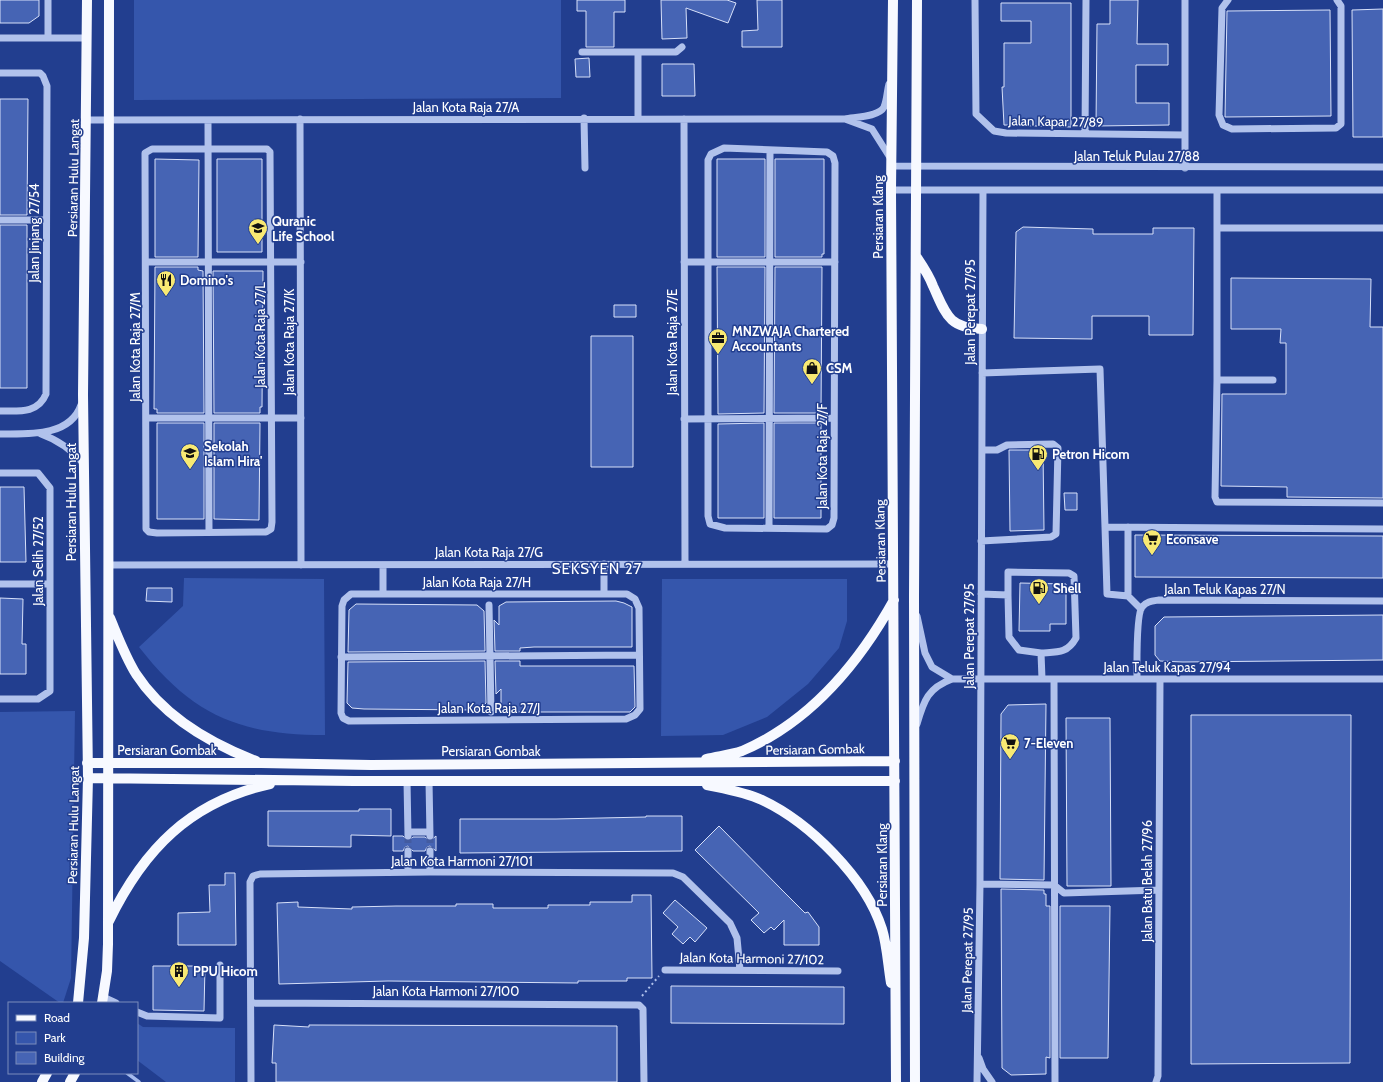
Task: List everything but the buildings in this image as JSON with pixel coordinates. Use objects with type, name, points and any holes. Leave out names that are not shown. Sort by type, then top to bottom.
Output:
[{"type":"main road","name":"Persiaran Hulu Langat","points":[[78,1002],[84,938],[88,778],[83,395],[87,120],[87,0]]},
{"type":"main road","points":[[102,1000],[106,971],[108,923],[109,0]]},
{"type":"main road","name":"Persiaran Klang","points":[[893,0],[891,190],[896,1082]]},
{"type":"main road","points":[[915,1082],[914,597],[917,0]]},
{"type":"main road","points":[[916,256],[932,283],[944,311],[954,323],[966,329],[982,329]]},
{"type":"main road","points":[[685,763],[740,751],[756,744],[800,716],[822,697],[840,678],[871,639],[894,600]]},
{"type":"main road","points":[[108,613],[124,652],[137,674],[154,696],[177,718],[204,738],[261,763]]},
{"type":"main road","name":"Persiaran Gombak","points":[[87,763],[261,763],[371,765],[895,761]]},
{"type":"main road","points":[[88,778],[407,781],[895,781]]},
{"type":"main road","points":[[108,923],[119,900],[142,863],[180,826],[199,812],[220,801],[249,789],[287,780]]},
{"type":"main road","points":[[684,780],[738,791],[762,800],[802,824],[826,845],[850,873],[871,904],[877,917],[882,930],[896,1010]]},
{"type":"street","points":[[48,0],[48,38]]},
{"type":"street","name":"Jalan Kapar 27/89","points":[[975,0],[976,114],[994,131],[1006,133],[1185,135]]},
{"type":"street","points":[[1085,134],[1086,0]]},
{"type":"street","points":[[1185,0],[1185,168]]},
{"type":"street","points":[[1228,0],[1222,8],[1219,115],[1223,125],[1232,129],[1336,128],[1341,124],[1341,6],[1337,0]]},
{"type":"street","points":[[0,38],[87,38]]},
{"type":"street","points":[[582,52],[676,52],[682,47]]},
{"type":"street","points":[[638,53],[638,119]]},
{"type":"street","name":"Jalan Kota Raja 27/A","points":[[87,120],[584,118],[845,119],[874,114],[881,111],[884,107],[892,68]]},
{"type":"street","name":"Jalan Jinjang 27/54","points":[[0,73],[40,73],[44,76],[47,86],[46,394],[43,402],[35,408],[25,411],[0,411]]},
{"type":"street","points":[[584,118],[585,168]]},
{"type":"street","name":"Jalan Kota Raja 27/K","points":[[300,119],[301,565]]},
{"type":"street","name":"Jalan Kota Raja 27/E","points":[[684,119],[685,564]]},
{"type":"street","name":"Jalan Kota Raja 27/A","points":[[845,119],[872,129],[891,163]]},
{"type":"street","points":[[208,120],[209,532]]},
{"type":"street","name":"Jalan Kota Raja 27/F","points":[[724,148],[827,152],[833,156],[835,163],[834,518],[832,525],[827,529],[725,528],[710,524],[708,516],[707,262],[708,160],[712,154],[724,148]]},
{"type":"street","name":"Jalan Kota Raja 27/M","points":[[267,149],[152,149],[145,153],[147,418],[146,529],[149,532],[157,533],[266,532],[271,529],[272,522]]},
{"type":"street","name":"Jalan Kota Raja 27/L","points":[[267,149],[270,150],[271,155],[272,522]]},
{"type":"street","points":[[769,528],[770,150]]},
{"type":"street","name":"Jalan Teluk Pulau 27/88","points":[[891,163],[916,167],[1383,167]]},
{"type":"street","points":[[891,190],[1383,190]]},
{"type":"street","name":"Jalan Perepat 27/95","points":[[977,1082],[980,884],[983,190]]},
{"type":"street","points":[[1217,190],[1217,380],[1215,497],[1217,502],[1383,503]]},
{"type":"street","points":[[0,220],[46,220]]},
{"type":"street","points":[[1217,228],[1383,228]]},
{"type":"street","points":[[146,262],[301,262]]},
{"type":"street","points":[[684,262],[835,262]]},
{"type":"street","points":[[982,373],[1100,369],[1107,594],[1128,596],[1141,609],[1139,619],[1137,679]]},
{"type":"street","points":[[1217,380],[1273,380]]},
{"type":"street","points":[[41,434],[59,428],[77,415],[81,406],[83,395]]},
{"type":"street","points":[[147,418],[301,418]]},
{"type":"street","points":[[684,419],[834,418]]},
{"type":"street","points":[[0,434],[41,434],[52,437],[74,452],[85,465]]},
{"type":"street","points":[[981,541],[1051,537],[1056,534],[1058,448],[1053,444],[1007,445],[997,450],[982,450]]},
{"type":"street","name":"Jalan Selih 27/52","points":[[0,473],[38,473],[50,488],[50,691],[38,699],[0,699]]},
{"type":"street","points":[[1105,527],[1383,528]]},
{"type":"street","points":[[1128,527],[1128,596]]},
{"type":"street","points":[[604,564],[604,594]]},
{"type":"street","name":"Jalan Kota Raja 27/G","points":[[108,565],[893,564]]},
{"type":"street","points":[[383,565],[383,594]]},
{"type":"street","points":[[1008,572],[1069,573],[1074,576],[1076,638],[1072,646],[1065,651],[1041,653],[1019,650],[1009,638],[1008,595],[1008,572]]},
{"type":"street","points":[[0,584],[50,584]]},
{"type":"street","name":"Jalan Kota Raja 27/H","points":[[344,600],[351,594],[627,594],[635,599]]},
{"type":"street","points":[[981,594],[1008,595]]},
{"type":"street","points":[[914,597],[925,653],[932,667],[952,679]]},
{"type":"street","name":"Jalan Kota Raja 27/J","points":[[344,600],[342,606],[341,713],[343,718],[349,721],[626,719],[635,715],[640,709],[639,608],[635,599]]},
{"type":"street","name":"Jalan Teluk Kapas 27/N","points":[[1141,609],[1146,603],[1159,600],[1383,601]]},
{"type":"street","points":[[489,605],[491,712]]},
{"type":"street","points":[[1041,653],[1042,679]]},
{"type":"street","points":[[341,657],[639,654]]},
{"type":"street","points":[[914,735],[927,695],[939,684],[952,679]]},
{"type":"street","name":"Jalan Teluk Kapas 27/94","points":[[952,679],[1383,679]]},
{"type":"street","points":[[1054,679],[1055,1082]]},
{"type":"street","name":"Jalan Batu Belah 27/96","points":[[1156,1082],[1158,1076],[1160,679]]},
{"type":"street","points":[[407,781],[408,834],[430,834],[429,781]]},
{"type":"street","points":[[408,850],[408,872]]},
{"type":"street","points":[[430,850],[430,872]]},
{"type":"street","name":"Jalan Kota Harmoni 27/101","points":[[252,1003],[250,882],[253,876],[260,874],[408,872],[673,873],[683,877],[730,923],[737,938],[740,970]]},
{"type":"street","points":[[980,884],[1054,886],[1064,893],[1159,890]]},
{"type":"street","points":[[138,1012],[147,1016],[220,1018],[220,965]]},
{"type":"street","name":"Jalan Kota Harmoni 27/102","points":[[665,970],[838,971]]},
{"type":"street","points":[[251,1082],[252,1003]]},
{"type":"street","name":"Jalan Kota Harmoni 27/100","points":[[252,1003],[639,1005]]},
{"type":"street","points":[[639,1005],[643,1009],[644,1082]]},
{"type":"street","points":[[978,1053],[983,1068],[992,1082]]},
{"type":"path","points":[[639,1005],[642,996],[665,970]]},
{"type":"green space","points":[[134,0],[561,0],[561,98],[134,100]]},
{"type":"green space","points":[[184,578],[324,579],[325,735],[267,731],[242,725],[198,705],[178,689],[159,670],[139,647],[183,606]]},
{"type":"green space","points":[[662,579],[847,579],[847,621],[839,648],[808,684],[767,717],[723,735],[661,736]]},
{"type":"green space","points":[[75,711],[71,978],[63,1002],[59,1002],[0,961],[0,712]]},
{"type":"green space","points":[[138,1024],[143,1027],[235,1028],[235,1082],[166,1082],[138,1061]]},
{"type":"waterway","points":[[128,1074],[139,1082]]},
{"type":"tunnel","points":[[408,836],[408,851]]},
{"type":"tunnel","points":[[430,836],[430,851]]},
{"type":"place","name":"Quranic Life School","points":[[258,245]]},
{"type":"place","name":"Domino's","points":[[166,297]]},
{"type":"place","name":"MNZWAJA Chartered Accountants","points":[[718,355]]},
{"type":"place","name":"CSM","points":[[812,385]]},
{"type":"place","name":"Sekolah Islam Hira'","points":[[190,470]]},
{"type":"place","name":"Petron Hicom","points":[[1038,471]]},
{"type":"place","name":"Econsave","points":[[1152,556]]},
{"type":"place","name":"Shell","points":[[1039,605]]},
{"type":"place","name":"7-Eleven","points":[[1010,760]]},
{"type":"place","name":"PPU Hicom","points":[[179,988]]},
{"type":"district","name":"SEKSYEN 27","points":[[597,569]]}]
